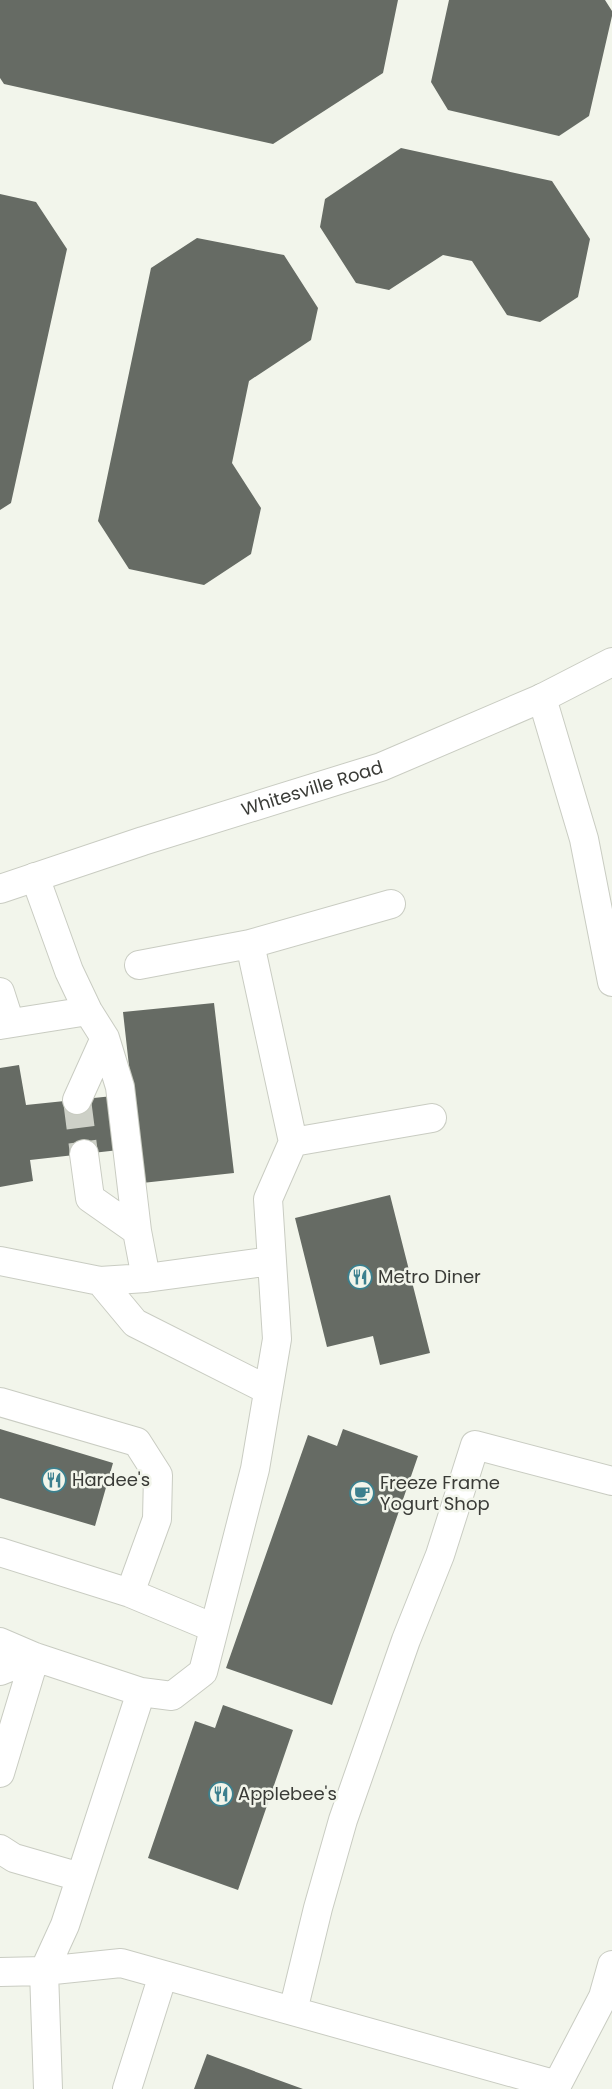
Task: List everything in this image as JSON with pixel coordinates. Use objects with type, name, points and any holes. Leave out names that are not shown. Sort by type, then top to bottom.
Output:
[{"type":"main road","name":"Whitesville Road","points":[[0,888],[143,841],[381,768],[542,698],[612,662]]},
{"type":"main road","points":[[542,698],[584,839],[612,982]]},
{"type":"main road","points":[[35,877],[69,971],[88,1011],[105,1038],[120,1087],[137,1231],[146,1278]]},
{"type":"main road","points":[[140,965],[250,944],[391,904]]},
{"type":"main road","points":[[0,1642],[35,1657],[141,1692],[172,1696],[202,1672],[256,1469],[277,1338],[268,1199],[293,1142],[250,944]]},
{"type":"main road","points":[[0,992],[5,1024],[88,1011]]},
{"type":"main road","points":[[77,1100],[105,1038]]},
{"type":"main road","points":[[293,1142],[432,1118]]},
{"type":"main road","points":[[84,1154],[90,1198],[137,1231]]},
{"type":"main road","points":[[0,1261],[100,1281],[146,1278],[272,1261]]},
{"type":"main road","points":[[100,1281],[135,1322],[268,1390]]},
{"type":"main road","points":[[0,1402],[137,1442],[158,1475],[157,1519],[130,1593]]},
{"type":"main road","points":[[293,2011],[318,1908],[343,1820],[406,1640],[440,1555],[475,1445],[612,1481]]},
{"type":"main road","points":[[0,1552],[130,1593],[214,1628]]},
{"type":"main road","points":[[0,1671],[35,1657]]},
{"type":"main road","points":[[0,1773],[35,1657]]},
{"type":"main road","points":[[48,2089],[44,1970],[65,1925],[141,1692]]},
{"type":"main road","points":[[0,1849],[14,1858],[80,1877]]},
{"type":"main road","points":[[0,1972],[121,1963],[557,2087],[603,1997],[612,1965]]},
{"type":"main road","points":[[127,2089],[163,1974]]},
{"type":"building","points":[[0,0],[398,0],[383,73],[273,144],[4,84],[0,78]]},
{"type":"building","points":[[449,0],[605,0],[612,11],[612,16],[589,116],[559,136],[448,110],[431,82]]},
{"type":"building","points":[[401,148],[552,181],[590,239],[578,297],[540,322],[507,315],[472,261],[443,255],[389,290],[356,283],[320,227],[325,199]]},
{"type":"building","points":[[0,194],[36,202],[67,249],[11,503],[0,510]]},
{"type":"building","points":[[197,238],[284,255],[318,308],[311,340],[249,381],[232,463],[261,508],[251,554],[204,585],[129,569],[98,521],[151,268]]},
{"type":"building","points":[[214,1003],[234,1173],[142,1183],[123,1012]]},
{"type":"building","points":[[19,1065],[26,1105],[113,1096],[119,1150],[30,1160],[33,1181],[0,1187],[0,1068]]},
{"type":"building","name":"Metro Diner","points":[[390,1195],[430,1353],[380,1365],[373,1336],[327,1347],[295,1218]]},
{"type":"building","name":"Hardee's","points":[[0,1429],[113,1463],[95,1526],[0,1498]]},
{"type":"building","points":[[343,1429],[418,1456],[332,1705],[226,1668],[308,1435],[337,1446]]},
{"type":"building","name":"Applebee's","points":[[223,1705],[293,1730],[238,1890],[148,1858],[195,1721],[215,1728]]},
{"type":"building","points":[[207,2054],[303,2089],[194,2089]]},
{"type":"tunnel","points":[[77,1100],[84,1154]]},
{"type":"place","name":"Metro Diner","points":[[360,1277]]},
{"type":"place","name":"Hardee's","points":[[54,1480]]},
{"type":"place","name":"Freeze Frame Yogurt Shop","points":[[362,1493]]},
{"type":"place","name":"Applebee's","points":[[221,1794]]}]
